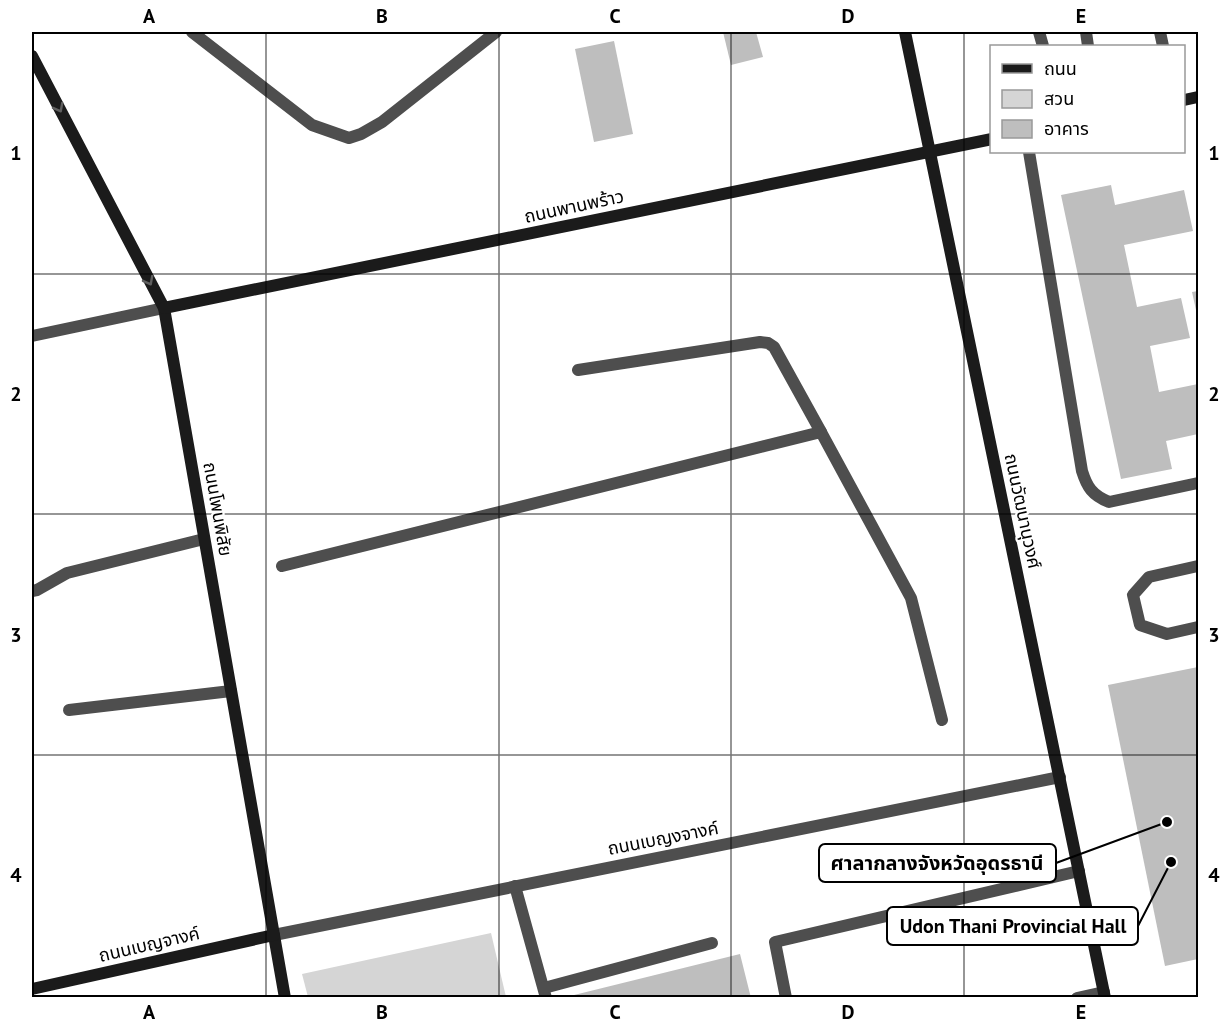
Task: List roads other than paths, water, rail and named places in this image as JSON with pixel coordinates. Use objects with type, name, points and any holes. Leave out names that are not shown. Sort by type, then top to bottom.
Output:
[{"type":"street","points":[[192,32],[312,125],[349,138],[382,122],[496,32]]},
{"type":"street","name":"ถนนวัฒนานุวงศ์","points":[[905,32],[1104,995]]},
{"type":"street","name":"ถนนโพนพิสัย","points":[[32,56],[164,308],[285,998]]},
{"type":"street","name":"ถนนพานพร้าว","points":[[164,308],[990,139]]},
{"type":"street","points":[[1029,153],[1082,471],[1087,486],[1097,497],[1109,502],[1198,483]]},
{"type":"street","points":[[32,336],[164,308]]},
{"type":"street","points":[[578,370],[760,342],[774,347],[911,598],[942,720]]},
{"type":"street","points":[[282,566],[822,432]]},
{"type":"street","points":[[32,591],[38,590],[67,573],[204,539]]},
{"type":"street","points":[[1198,566],[1149,577],[1133,596],[1140,626],[1167,634],[1198,627]]},
{"type":"street","points":[[69,710],[231,691]]},
{"type":"street","name":"ถนนเบญงจางค์","points":[[274,934],[1059,777]]},
{"type":"street","points":[[786,998],[775,942],[1079,871]]},
{"type":"street","points":[[515,886],[545,993],[712,943]]},
{"type":"street","name":"ถนนเบญจางค์","points":[[32,989],[274,934]]},
{"type":"street","points":[[1077,998],[1104,995]]},
{"type":"place","name":"ศาลากลางจังหวัดอุดรธานี","points":[[1167,822]]},
{"type":"place","name":"Udon Thani Provincial Hall","points":[[1171,862]]}]
